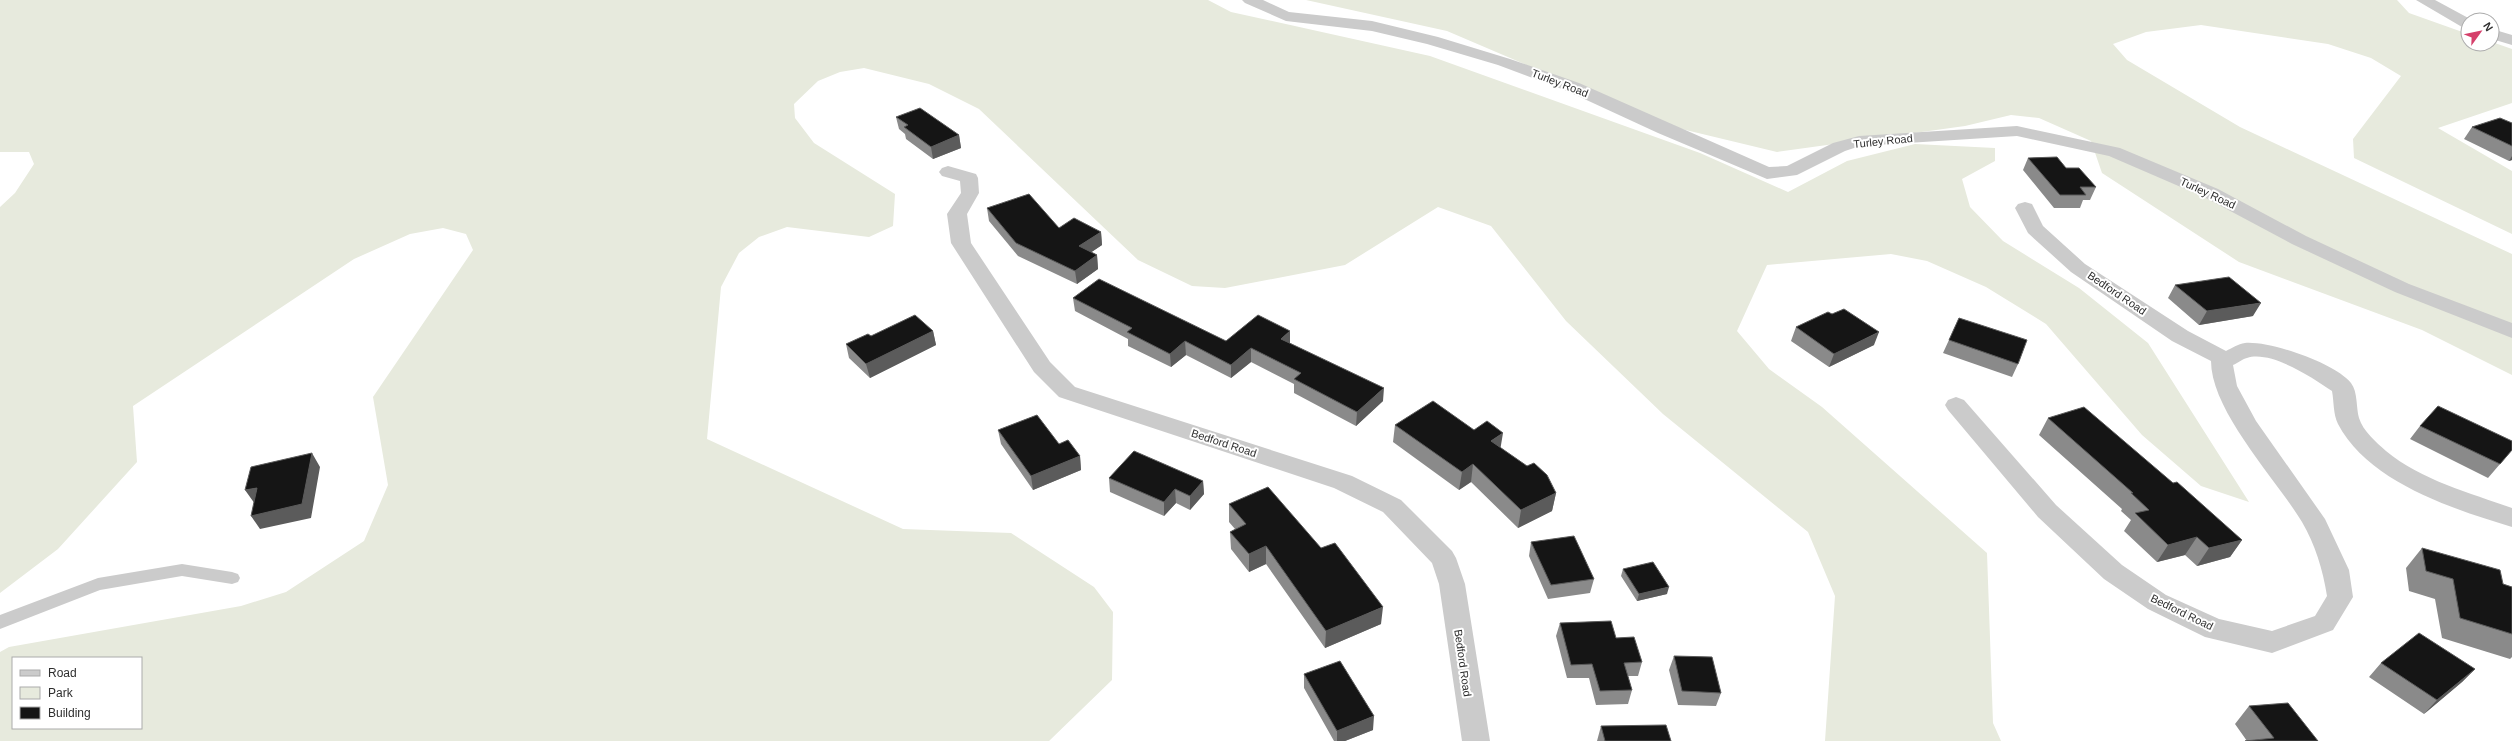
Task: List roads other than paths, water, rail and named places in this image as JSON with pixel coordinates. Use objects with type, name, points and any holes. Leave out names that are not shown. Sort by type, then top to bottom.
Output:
[{"type":"street","name":"Turley Road","points":[[1250,0],[1286,16],[1372,26],[1432,40],[1504,62],[1573,87],[1664,129],[1767,173],[1790,171],[1839,147],[1859,141],[2017,131],[2114,152],[2211,193],[2299,240],[2402,288],[2512,331]]},
{"type":"street","points":[[2424,0],[2460,20]]},
{"type":"street","name":"Bedford Road","points":[[948,172],[969,178],[970,193],[956,214],[961,243],[1042,368],[1068,392],[1343,482],[1392,506],[1428,540],[1443,558],[1452,584],[1476,741]]},
{"type":"street","name":"Bedford Road","points":[[1956,405],[2047,511],[2113,572],[2157,602],[2214,629],[2272,642],[2324,623],[2340,597],[2336,570],[2313,519],[2247,425],[2226,386],[2222,362],[2226,360],[2180,336],[2078,268],[2034,229],[2025,208]]},
{"type":"street","points":[[2226,360],[2245,350],[2275,352],[2313,368],[2342,387],[2348,422],[2377,458],[2432,488],[2512,518]]},
{"type":"lane","points":[[0,622],[98,584],[182,570],[232,578]]}]
